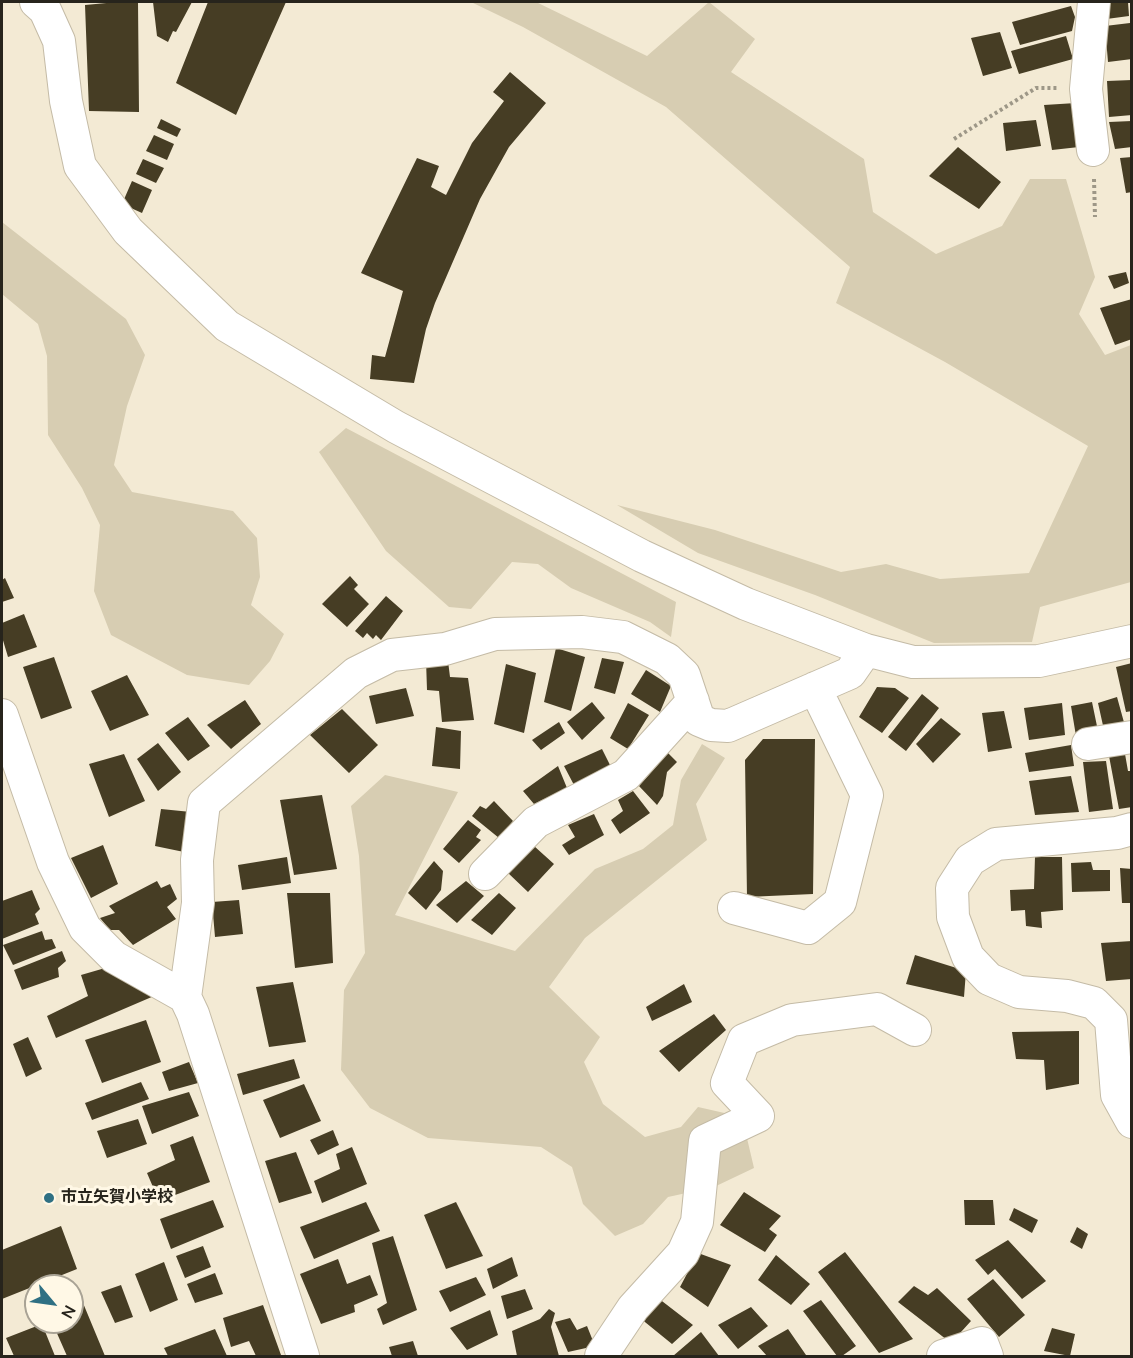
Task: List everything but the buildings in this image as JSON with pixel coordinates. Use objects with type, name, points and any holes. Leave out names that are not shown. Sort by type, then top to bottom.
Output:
[{"type":"street","points":[[1093,150],[1086,89],[1094,2]]},
{"type":"street","points":[[44,4],[59,41],[66,101],[80,166],[128,231],[227,326],[396,427],[642,556],[746,604],[866,650],[913,662],[1039,661],[1131,641]]},
{"type":"street","points":[[303,1356],[193,1014],[185,997],[198,903],[196,860],[204,803],[356,673],[392,655],[445,649],[495,634],[582,632],[623,637],[667,659],[684,675],[699,720],[728,726],[850,673],[866,650]]},
{"type":"street","points":[[734,908],[808,928],[840,902],[867,795],[815,688]]},
{"type":"street","points":[[485,874],[536,822],[626,775],[693,701]]},
{"type":"street","points":[[2,715],[7,748],[53,862],[85,928],[114,957],[185,997]]},
{"type":"street","points":[[1088,744],[1131,737]]},
{"type":"street","points":[[1131,828],[1117,833],[996,844],[970,860],[952,888],[952,917],[968,957],[989,979],[1019,992],[1067,996],[1094,1004],[1111,1020],[1117,1095],[1131,1122]]},
{"type":"street","points":[[603,1356],[633,1308],[683,1253],[697,1222],[705,1141],[758,1116],[727,1083],[744,1040],[792,1020],[877,1009],[915,1030]]},
{"type":"street","points":[[944,1356],[982,1343],[987,1356]]},
{"type":"path","points":[[954,139],[1036,88],[1086,89]]},
{"type":"path","points":[[1093,150],[1095,217]]},
{"type":"shaded area","points":[[471,2],[536,2],[647,56],[709,2],[755,39],[731,72],[864,159],[873,212],[936,254],[1002,226],[1030,179],[1066,179],[1095,277],[1079,314],[1105,355],[1131,345],[1131,582],[1040,607],[1032,642],[934,643],[815,595],[698,553],[617,505],[715,530],[841,572],[886,564],[940,579],[1029,573],[1088,446],[945,362],[836,303],[850,267],[666,107],[523,27]]},
{"type":"shaded area","points":[[2,222],[126,319],[145,355],[127,406],[114,465],[132,492],[233,511],[257,538],[260,577],[251,605],[284,634],[270,661],[249,685],[187,675],[111,635],[94,591],[100,525],[82,488],[48,435],[47,356],[38,324],[2,294]]},
{"type":"shaded area","points":[[346,428],[676,602],[671,637],[650,622],[571,588],[538,564],[512,562],[471,609],[449,607],[386,551],[319,452]]},
{"type":"shaded area","points":[[702,744],[725,758],[696,804],[707,840],[585,938],[549,987],[600,1037],[584,1062],[603,1104],[645,1137],[681,1127],[698,1107],[742,1117],[754,1168],[714,1187],[668,1197],[643,1224],[615,1236],[583,1204],[572,1167],[541,1147],[428,1138],[370,1108],[341,1070],[344,990],[365,953],[359,856],[351,806],[385,775],[458,792],[395,915],[515,951],[595,869],[643,849],[673,825],[681,780]]},
{"type":"place","name":"市立矢賀小学校","points":[[49,1198]]}]
